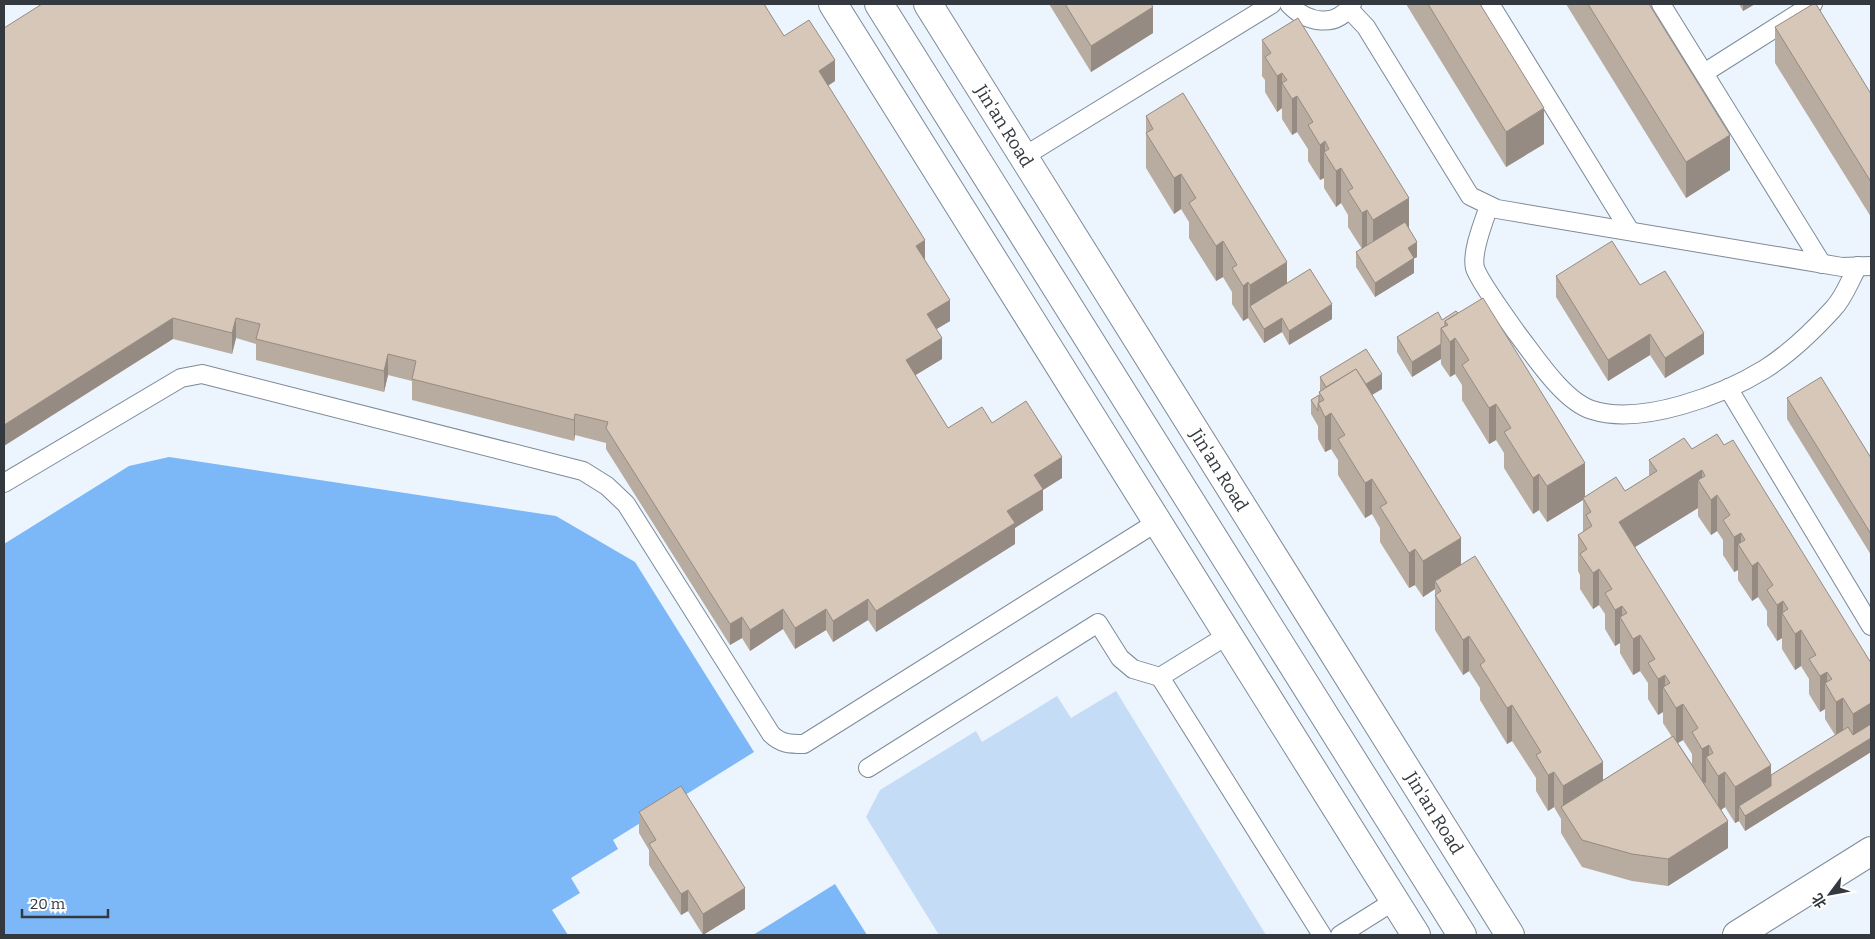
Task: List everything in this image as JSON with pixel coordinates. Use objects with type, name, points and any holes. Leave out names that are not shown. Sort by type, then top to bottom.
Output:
[{"type":"main road","points":[[833,4],[1416,935]]},
{"type":"main road","points":[[879,4],[1462,935]]},
{"type":"main road","name":"Jin'an Road","points":[[928,4],[1510,935]]},
{"type":"main road","points":[[1737,935],[1871,851]]},
{"type":"lane","points":[[1023,157],[1272,4]]},
{"type":"lane","points":[[1289,4],[1299,14],[1312,20],[1326,21],[1339,17],[1350,6],[1366,27],[1470,196],[1489,206],[1497,209],[1822,264],[1842,267],[1865,266]]},
{"type":"lane","points":[[1490,4],[1630,231]]},
{"type":"lane","points":[[1661,4],[1822,264]]},
{"type":"lane","points":[[1704,73],[1813,4]]},
{"type":"lane","points":[[1489,206],[1478,235],[1475,268],[1503,314],[1548,372],[1571,396],[1590,410],[1613,414],[1632,414],[1677,405],[1728,388],[1765,369],[1798,345],[1835,307],[1865,266]]},
{"type":"lane","points":[[4,483],[181,378],[202,374],[582,471],[607,486],[626,504],[771,734],[778,741],[789,744],[804,744],[1157,522]]},
{"type":"lane","points":[[1728,388],[1871,626]]},
{"type":"lane","points":[[868,768],[1098,623],[1120,658],[1133,670],[1160,677],[1322,935]]},
{"type":"lane","points":[[1160,677],[1228,635]]},
{"type":"lane","points":[[1340,935],[1394,901]]},
{"type":"shaded area","points":[[1116,691],[1266,935],[939,935],[866,817],[880,790],[976,731],[982,742],[1057,696],[1071,718]]},
{"type":"water","points":[[169,457],[556,516],[635,562],[754,752],[613,840],[618,849],[571,878],[580,893],[552,910],[568,935],[4,935],[4,544],[129,466]]},
{"type":"water","points":[[835,884],[867,935],[753,935]]},
{"type":"building","points":[[42,4],[764,4],[784,36],[809,20],[835,60],[819,71],[925,240],[916,246],[950,300],[927,314],[942,338],[906,360],[948,428],[982,407],[992,423],[1026,401],[1062,457],[1034,475],[1043,489],[1007,511],[1015,523],[876,611],[868,599],[833,621],[826,609],[795,628],[783,609],[750,630],[742,617],[730,624],[606,428],[608,422],[575,414],[574,420],[412,379],[416,361],[388,354],[384,371],[256,339],[260,324],[236,318],[232,333],[173,318],[4,425],[4,28]]},
{"type":"building","points":[[1065,4],[1151,4],[1153,7],[1091,46]]},
{"type":"building","points":[[1428,4],[1480,4],[1544,108],[1506,132]]},
{"type":"building","points":[[1588,4],[1649,4],[1730,135],[1686,162]]},
{"type":"building","points":[[1816,4],[1871,94],[1871,182],[1775,27]]},
{"type":"building","points":[[1298,18],[1409,198],[1373,220],[1367,210],[1362,213],[1348,191],[1353,188],[1341,168],[1336,171],[1324,152],[1329,149],[1325,141],[1320,145],[1308,125],[1313,122],[1297,96],[1292,99],[1282,83],[1287,80],[1282,73],[1277,76],[1265,57],[1271,53],[1262,40]]},
{"type":"building","points":[[1183,93],[1287,262],[1250,285],[1248,282],[1243,286],[1232,268],[1237,265],[1223,241],[1216,246],[1189,203],[1196,198],[1181,174],[1174,178],[1146,133],[1153,129],[1146,116]]},
{"type":"building","points":[[1405,222],[1417,242],[1408,248],[1414,258],[1375,283],[1356,252]]},
{"type":"building","points":[[1612,241],[1640,285],[1665,271],[1704,333],[1665,358],[1650,334],[1608,360],[1556,276]]},
{"type":"building","points":[[1310,269],[1332,304],[1289,331],[1282,318],[1264,329],[1250,306]]},
{"type":"building","points":[[1483,298],[1585,463],[1547,486],[1539,474],[1533,478],[1504,432],[1511,428],[1496,404],[1489,408],[1462,365],[1469,360],[1455,338],[1450,342],[1441,328],[1448,325],[1445,321]]},
{"type":"building","points":[[1456,311],[1458,313],[1445,321],[1445,326],[1441,328],[1441,344],[1412,362],[1397,337],[1438,312],[1442,320]]},
{"type":"building","points":[[1366,349],[1382,374],[1366,384],[1356,369],[1326,387],[1320,377]]},
{"type":"building","points":[[1356,369],[1461,538],[1423,561],[1415,549],[1409,553],[1380,507],[1387,503],[1372,479],[1365,483],[1338,439],[1345,435],[1331,413],[1325,417],[1318,403],[1324,400],[1319,392]]},
{"type":"building","points":[[1821,377],[1871,458],[1871,534],[1787,398]]},
{"type":"building","points":[[1319,395],[1318,403],[1318,411],[1311,400]]},
{"type":"building","points":[[1717,434],[1724,445],[1733,440],[1871,663],[1871,703],[1853,714],[1843,698],[1836,702],[1825,683],[1832,679],[1827,672],[1820,676],[1809,659],[1816,655],[1801,630],[1795,634],[1782,613],[1788,609],[1783,601],[1777,605],[1767,590],[1773,585],[1758,562],[1752,566],[1738,544],[1745,540],[1741,533],[1734,537],[1723,520],[1730,515],[1717,495],[1711,500],[1698,480],[1705,476],[1702,470],[1619,522],[1771,765],[1735,787],[1725,772],[1718,776],[1706,757],[1713,753],[1709,745],[1702,749],[1692,732],[1698,728],[1683,704],[1676,708],[1663,687],[1670,683],[1665,675],[1658,679],[1648,663],[1655,659],[1640,635],[1633,639],[1620,617],[1627,613],[1622,606],[1615,610],[1605,593],[1612,589],[1599,569],[1593,573],[1580,554],[1587,549],[1578,535],[1592,526],[1586,515],[1591,512],[1583,498],[1616,477],[1625,491],[1657,471],[1649,460],[1684,438],[1692,449]]},
{"type":"building","points":[[1475,556],[1603,762],[1563,786],[1554,772],[1548,775],[1536,755],[1541,752],[1512,705],[1507,708],[1480,665],[1485,661],[1469,636],[1463,640],[1435,595],[1441,591],[1435,581]]},
{"type":"building","points":[[1871,724],[1871,738],[1745,816],[1739,806],[1771,786],[1771,775],[1848,727],[1853,735]]},
{"type":"building","points":[[1673,736],[1728,821],[1668,859],[1632,854],[1582,840],[1561,807]]},
{"type":"building","points":[[681,786],[745,888],[703,914],[688,890],[681,894],[649,844],[656,840],[639,812]]}]
